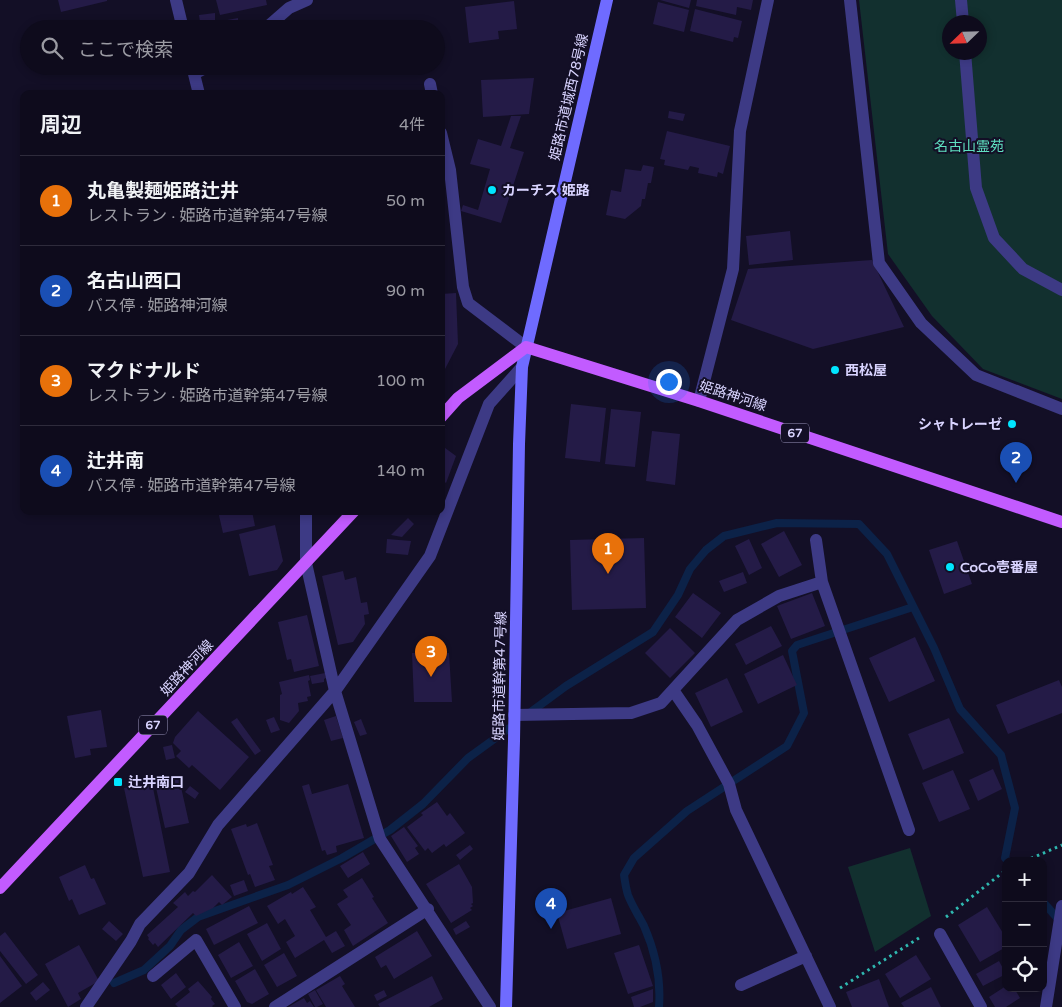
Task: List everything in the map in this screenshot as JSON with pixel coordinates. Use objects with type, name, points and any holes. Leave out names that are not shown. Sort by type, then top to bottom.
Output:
[{"type":"main road","name":"姫路神河線","points":[[526,347],[699,401],[1062,522]]},
{"type":"main road","points":[[445,412],[458,398],[526,347]]},
{"type":"main road","name":"姫路神河線","points":[[0,888],[350,515]]},
{"type":"street","points":[[176,0],[181,20]]},
{"type":"street","points":[[275,20],[288,8],[307,0]]},
{"type":"street","name":"姫路市道城西78号線","points":[[526,347],[543,280],[606,0]]},
{"type":"street","points":[[699,401],[734,269],[740,131],[768,0]]},
{"type":"street","points":[[850,0],[879,263],[921,323],[976,375],[1062,409]]},
{"type":"street","points":[[961,0],[962,15]]},
{"type":"street","points":[[966,60],[976,188],[994,238],[1023,269],[1062,290]]},
{"type":"street","points":[[194,75],[199,90]]},
{"type":"street","points":[[445,149],[450,170],[463,287],[468,303],[526,347]]},
{"type":"street","name":"姫路市道幹第47号線","points":[[506,1007],[519,426],[522,366],[526,347]]},
{"type":"street","points":[[86,1007],[132,941],[140,924],[189,873],[218,825],[335,691],[430,556],[489,404],[522,366]]},
{"type":"street","points":[[306,515],[306,562],[335,691],[380,839],[428,909],[490,1007]]},
{"type":"street","points":[[816,540],[822,582],[909,830]]},
{"type":"street","points":[[514,715],[631,713],[661,703],[736,620],[779,596],[822,582]]},
{"type":"street","points":[[673,690],[697,725],[729,784],[736,810],[828,1002]]},
{"type":"street","points":[[1046,1007],[1062,906]]},
{"type":"street","points":[[275,1007],[428,909]]},
{"type":"street","points":[[934,932],[981,1007]]},
{"type":"street","points":[[152,976],[196,940],[235,1007]]},
{"type":"street","points":[[741,985],[806,956]]},
{"type":"path","points":[[1034,857],[1062,845]]},
{"type":"path","points":[[943,919],[1002,873]]},
{"type":"path","points":[[828,1002],[934,932]]},
{"type":"green space","name":"名古山霊苑","points":[[859,0],[1062,0],[1062,399],[983,369],[932,316],[888,254]]},
{"type":"green space","points":[[910,848],[931,916],[875,952],[848,867]]},
{"type":"building","points":[[58,0],[107,0],[107,1],[61,12]]},
{"type":"building","points":[[216,0],[266,0],[267,5],[220,15]]},
{"type":"building","points":[[660,0],[691,0],[689,8]]},
{"type":"building","points":[[697,0],[753,0],[751,10],[737,7],[736,15],[696,6]]},
{"type":"building","points":[[514,1],[517,29],[498,31],[499,39],[469,43],[465,7]]},
{"type":"building","points":[[658,2],[689,10],[684,32],[653,24]]},
{"type":"building","points":[[695,9],[742,21],[738,38],[734,37],[733,42],[690,31]]},
{"type":"building","points":[[215,13],[215,20],[200,20],[199,15]]},
{"type":"building","points":[[534,78],[529,114],[483,117],[481,80]]},
{"type":"building","points":[[669,111],[685,114],[683,121],[668,118]]},
{"type":"building","points":[[511,116],[521,116],[510,148],[524,152],[501,223],[461,211],[463,205],[478,210],[490,169],[470,164],[478,139],[501,146]]},
{"type":"building","points":[[667,131],[730,146],[723,174],[718,172],[717,177],[698,173],[699,168],[690,166],[688,170],[664,165],[665,160],[660,159]]},
{"type":"building","points":[[643,165],[654,167],[651,183],[648,183],[645,199],[642,199],[641,206],[625,219],[606,215],[611,190],[621,192],[625,169],[641,171]]},
{"type":"building","points":[[790,231],[793,260],[749,265],[746,236]]},
{"type":"building","points":[[872,260],[904,327],[813,349],[731,320],[748,269]]},
{"type":"building","points":[[456,293],[458,344],[445,369],[445,294]]},
{"type":"building","points":[[571,404],[606,408],[600,462],[565,458]]},
{"type":"building","points":[[611,409],[641,412],[635,467],[605,464]]},
{"type":"building","points":[[652,431],[680,434],[675,485],[646,481]]},
{"type":"building","points":[[445,448],[456,456],[445,482]]},
{"type":"building","points":[[219,515],[253,515],[255,526],[223,533]]},
{"type":"building","points":[[408,518],[414,524],[402,537],[391,535]]},
{"type":"building","points":[[275,525],[283,561],[277,570],[249,576],[239,534]]},
{"type":"building","points":[[784,531],[802,565],[779,577],[761,544]]},
{"type":"building","points":[[644,538],[646,608],[572,610],[570,540]]},
{"type":"building","points":[[387,539],[411,541],[408,555],[386,553]]},
{"type":"building","points":[[749,539],[762,568],[749,575],[735,546]]},
{"type":"building","name":"CoCo壱番屋","points":[[957,541],[972,584],[944,594],[929,550]]},
{"type":"building","points":[[343,571],[345,580],[356,577],[361,603],[367,602],[369,614],[364,615],[365,624],[353,642],[338,645],[322,576]]},
{"type":"building","points":[[743,572],[747,583],[724,592],[719,581]]},
{"type":"building","points":[[693,593],[721,613],[702,638],[675,617]]},
{"type":"building","points":[[812,593],[825,626],[791,639],[777,606]]},
{"type":"building","points":[[307,615],[319,666],[294,672],[291,659],[287,660],[278,622]]},
{"type":"building","points":[[771,626],[782,646],[746,665],[735,644]]},
{"type":"building","points":[[670,628],[695,653],[670,678],[645,653]]},
{"type":"building","points":[[915,637],[935,681],[889,702],[869,658]]},
{"type":"building","points":[[412,653],[449,653],[452,702],[414,702]]},
{"type":"building","points":[[783,655],[797,685],[758,704],[744,674]]},
{"type":"building","points":[[325,673],[326,678],[324,682],[312,684],[310,676]]},
{"type":"building","points":[[309,675],[310,680],[308,681],[311,696],[307,697],[308,701],[298,703],[299,711],[289,723],[280,720],[280,695],[282,694],[279,682]]},
{"type":"building","points":[[727,678],[743,712],[711,727],[695,693]]},
{"type":"building","points":[[1059,680],[1062,687],[1062,713],[1008,734],[996,705]]},
{"type":"building","points":[[101,710],[107,747],[90,749],[91,755],[75,758],[67,716]]},
{"type":"building","points":[[198,711],[249,757],[220,790],[192,765],[189,768],[176,756],[181,751],[173,743],[175,737]]},
{"type":"building","points":[[336,716],[343,738],[331,741],[324,720]]},
{"type":"building","points":[[274,717],[280,730],[271,733],[266,720]]},
{"type":"building","points":[[237,718],[261,751],[255,755],[231,722]]},
{"type":"building","points":[[949,718],[964,753],[923,770],[908,734]]},
{"type":"building","points":[[361,719],[367,734],[360,736],[354,722]]},
{"type":"building","points":[[172,745],[175,758],[166,760],[163,747]]},
{"type":"building","points":[[993,769],[1002,789],[978,801],[969,780]]},
{"type":"building","points":[[953,770],[970,809],[939,822],[922,783]]},
{"type":"building","points":[[179,778],[189,823],[165,828],[155,783]]},
{"type":"building","points":[[152,783],[170,872],[143,877],[124,788]]},
{"type":"building","points":[[309,784],[312,794],[305,796],[302,786]]},
{"type":"building","points":[[348,784],[364,838],[336,846],[337,852],[327,855],[325,850],[322,851],[305,796]]},
{"type":"building","points":[[190,786],[199,793],[195,799],[185,792]]},
{"type":"building","points":[[437,802],[447,816],[450,813],[465,833],[446,847],[444,844],[432,853],[428,848],[425,851],[407,827],[423,815],[421,813]]},
{"type":"building","points":[[257,823],[273,865],[269,866],[275,880],[255,887],[250,874],[248,875],[231,829],[246,824],[247,827]]},
{"type":"building","points":[[404,827],[418,846],[415,848],[419,854],[407,862],[391,836]]},
{"type":"building","points":[[470,845],[473,849],[460,860],[456,855]]},
{"type":"building","points":[[363,852],[370,864],[348,878],[340,866]]},
{"type":"building","points":[[459,864],[472,887],[473,903],[471,904],[473,906],[470,908],[472,910],[451,923],[426,884]]},
{"type":"building","points":[[85,865],[91,879],[94,878],[106,904],[79,915],[72,899],[69,901],[59,877]]},
{"type":"building","points":[[212,875],[232,897],[222,905],[219,902],[213,908],[196,916],[193,913],[158,947],[155,943],[153,945],[147,935],[178,907],[173,903],[185,892],[188,896],[193,891],[195,892]]},
{"type":"building","points":[[362,878],[388,923],[353,946],[344,930],[351,925],[337,904],[348,897],[343,890]]},
{"type":"building","points":[[244,880],[248,891],[234,896],[230,885]]},
{"type":"building","points":[[303,887],[316,907],[310,910],[326,937],[336,931],[345,946],[332,953],[324,940],[295,958],[286,942],[295,936],[285,919],[278,924],[267,906]]},
{"type":"building","points":[[611,898],[621,934],[567,949],[557,913]]},
{"type":"building","points":[[249,906],[258,923],[214,945],[206,929]]},
{"type":"building","points":[[987,907],[1002,931],[1002,949],[980,962],[958,925]]},
{"type":"building","points":[[109,921],[123,934],[116,941],[102,929]]},
{"type":"building","points":[[466,921],[470,927],[456,935],[453,929]]},
{"type":"building","points":[[267,923],[281,949],[262,961],[247,934]]},
{"type":"building","points":[[417,931],[432,956],[394,979],[386,965],[381,968],[375,957]]},
{"type":"building","points":[[5,932],[38,975],[26,984],[0,951],[0,936]]},
{"type":"building","points":[[239,942],[253,966],[231,978],[218,955]]},
{"type":"building","points":[[79,945],[99,981],[78,993],[81,999],[68,1007],[45,964]]},
{"type":"building","points":[[639,945],[653,986],[628,994],[614,953]]},
{"type":"building","points":[[284,953],[297,976],[277,987],[264,965]]},
{"type":"building","points":[[916,955],[931,979],[900,998],[885,974]]},
{"type":"building","points":[[0,956],[22,986],[0,1003]]},
{"type":"building","points":[[999,961],[1002,967],[1002,976],[983,986],[976,974]]},
{"type":"building","points":[[255,969],[269,994],[252,1004],[247,1002],[235,981]]},
{"type":"building","points":[[176,973],[186,987],[171,999],[161,985]]},
{"type":"building","points":[[340,976],[345,984],[342,986],[355,1007],[326,1007],[316,990]]},
{"type":"building","points":[[432,976],[443,999],[429,1007],[380,1007],[378,1004]]},
{"type":"building","points":[[879,979],[889,1007],[852,1007],[846,992]]},
{"type":"building","points":[[198,981],[212,997],[211,999],[215,1004],[213,1007],[178,1007],[175,1004],[190,992],[188,989]]},
{"type":"building","points":[[43,982],[50,990],[36,1001],[30,993]]},
{"type":"building","points":[[931,987],[941,1007],[904,1007],[901,1003]]},
{"type":"building","points":[[653,989],[653,1002],[640,1007],[634,1007],[631,997]]},
{"type":"building","points":[[1002,989],[1002,992],[1016,992],[1020,998],[1006,1007],[995,1007],[989,997]]},
{"type":"building","points":[[315,990],[323,1004],[317,1007],[315,1007],[308,994]]},
{"type":"building","points":[[384,990],[387,996],[377,1001],[374,995]]},
{"type":"building","points":[[304,998],[307,1003],[310,1001],[314,1007],[288,1007]]},
{"type":"waterway","points":[[528,714],[566,686],[653,632],[678,595],[690,569],[706,550],[724,536],[777,523],[859,524],[887,554],[934,648],[960,709],[1001,755],[1015,808],[1005,857]]},
{"type":"waterway","points":[[659,1007],[659,986],[654,955],[644,926],[628,895],[625,883],[624,875],[634,858],[687,811],[787,746],[804,713],[792,651],[797,645],[913,607]]},
{"type":"waterway","points":[[114,983],[144,970],[170,946],[181,930],[198,917],[288,885],[342,858],[390,830],[423,804],[468,758],[515,724]]},
{"type":"waterway","points":[[1047,906],[1060,921]]},
{"type":"place","name":"カーチス 姫路","points":[[492,190]]},
{"type":"place","name":"西松屋","points":[[835,370]]},
{"type":"place","name":"シャトレーゼ","points":[[1012,424]]},
{"type":"place","name":"名古山西口","points":[[1016,483]]},
{"type":"place","name":"CoCo壱番屋","points":[[950,567]]},
{"type":"place","name":"丸亀製麺姫路辻井","points":[[608,574]]},
{"type":"place","name":"マクドナルド","points":[[431,677]]},
{"type":"place","name":"辻井南口","points":[[118,782]]},
{"type":"place","name":"辻井南","points":[[551,929]]}]
